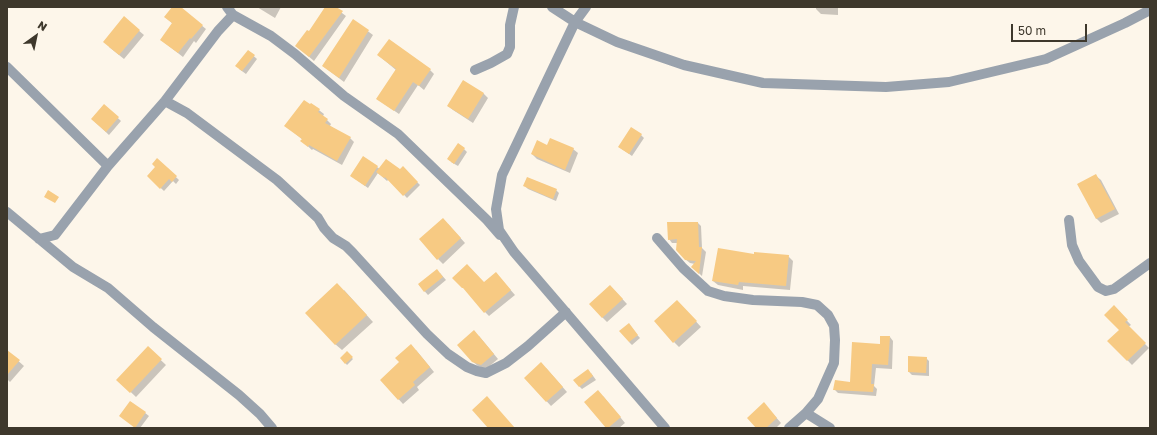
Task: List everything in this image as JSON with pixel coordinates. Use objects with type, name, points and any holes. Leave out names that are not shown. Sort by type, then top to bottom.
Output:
[{"type":"street","points":[[475,70],[492,63],[507,54],[510,47],[510,25],[514,7]]},
{"type":"street","points":[[552,7],[575,22],[617,42],[684,65],[763,84],[886,87],[949,82],[1046,59],[1150,10]]},
{"type":"street","points":[[514,252],[499,230],[496,209],[502,175],[575,22],[586,7]]},
{"type":"street","points":[[39,239],[55,235],[108,166],[165,101],[218,31],[230,11],[271,36],[295,54],[344,96],[398,134],[487,220],[665,428]]},
{"type":"street","points":[[7,67],[108,166]]},
{"type":"street","points":[[165,101],[187,113],[260,165],[318,218],[333,238],[346,246],[353,253],[427,334],[448,354],[467,367],[477,371],[486,372],[506,363],[528,346],[566,312]]},
{"type":"street","points":[[7,212],[73,267],[108,288],[159,332],[239,395],[260,414],[272,428]]},
{"type":"street","points":[[1069,220],[1072,245],[1079,261],[1098,287],[1106,291],[1114,289],[1150,264]]},
{"type":"street","points":[[55,235],[56,252]]},
{"type":"street","points":[[658,238],[683,268],[708,291],[724,296],[739,298],[807,303],[817,305],[828,315],[834,326],[834,363],[818,399],[806,413],[789,428]]},
{"type":"street","points":[[806,413],[830,428]]},
{"type":"building","points":[[172,7],[181,7],[203,25],[178,53],[160,40],[172,23],[164,17]]},
{"type":"building","points":[[325,7],[336,7],[343,11],[309,57],[295,46],[307,30],[309,31]]},
{"type":"building","points":[[124,16],[140,30],[119,55],[103,42]]},
{"type":"building","points":[[353,19],[369,30],[339,78],[322,66]]},
{"type":"building","points":[[389,39],[431,69],[419,86],[413,82],[394,111],[376,99],[396,69],[377,55]]},
{"type":"building","points":[[248,50],[255,55],[242,71],[235,66]]},
{"type":"building","points":[[463,80],[484,93],[468,119],[447,106]]},
{"type":"building","points":[[304,100],[320,109],[318,112],[328,119],[325,123],[351,137],[337,161],[309,145],[308,147],[300,141],[302,139],[284,126]]},
{"type":"building","points":[[104,104],[119,117],[106,132],[91,119]]},
{"type":"building","points":[[631,127],[642,134],[629,154],[618,147]]},
{"type":"building","points":[[550,138],[574,148],[565,170],[531,154],[537,140],[547,145]]},
{"type":"building","points":[[458,143],[465,148],[454,164],[447,159]]},
{"type":"building","points":[[363,156],[378,166],[365,186],[350,176]]},
{"type":"building","points":[[157,158],[177,176],[172,182],[169,179],[160,189],[147,176],[155,167],[152,164]]},
{"type":"building","points":[[386,159],[400,169],[403,166],[418,182],[403,196],[385,177],[384,178],[376,172]]},
{"type":"building","points":[[1096,174],[1115,209],[1096,219],[1077,184]]},
{"type":"building","points":[[527,177],[557,189],[553,199],[523,186]]},
{"type":"building","points":[[48,190],[59,197],[55,203],[44,197]]},
{"type":"building","points":[[443,218],[461,238],[437,260],[419,239]]},
{"type":"building","points":[[667,222],[698,222],[699,247],[702,247],[699,274],[691,267],[696,261],[685,260],[676,250],[677,239],[668,240]]},
{"type":"building","points":[[718,248],[754,254],[754,252],[789,255],[786,286],[739,282],[738,285],[712,281]]},
{"type":"building","points":[[467,264],[484,282],[496,272],[511,290],[484,313],[463,288],[452,278]]},
{"type":"building","points":[[437,269],[443,277],[424,292],[418,284]]},
{"type":"building","points":[[337,283],[367,315],[335,345],[305,313]]},
{"type":"building","points":[[610,285],[623,299],[602,318],[589,304]]},
{"type":"building","points":[[677,300],[697,321],[673,343],[654,321]]},
{"type":"building","points":[[1114,305],[1128,320],[1125,322],[1146,343],[1127,361],[1107,341],[1119,330],[1104,315]]},
{"type":"building","points":[[629,323],[638,335],[629,342],[619,331]]},
{"type":"building","points":[[474,330],[494,354],[481,365],[472,362],[457,345]]},
{"type":"building","points":[[880,336],[890,336],[888,365],[872,364],[871,384],[874,384],[873,392],[833,390],[835,380],[850,382],[852,342],[880,344]]},
{"type":"building","points":[[411,344],[430,367],[413,382],[415,385],[398,400],[380,380],[399,362],[395,358]]},
{"type":"building","points":[[148,346],[162,359],[130,393],[116,380]]},
{"type":"building","points":[[7,350],[20,360],[7,375]]},
{"type":"building","points":[[347,351],[353,357],[345,364],[340,358]]},
{"type":"building","points":[[908,356],[927,357],[926,373],[908,372]]},
{"type":"building","points":[[541,362],[563,387],[546,402],[524,378]]},
{"type":"building","points":[[588,369],[593,376],[579,387],[573,380]]},
{"type":"building","points":[[598,390],[621,417],[608,428],[606,428],[584,402]]},
{"type":"building","points":[[487,396],[515,428],[488,428],[472,410]]},
{"type":"building","points":[[130,401],[146,412],[135,428],[119,416]]},
{"type":"building","points":[[764,402],[777,418],[766,428],[756,428],[747,418]]}]
